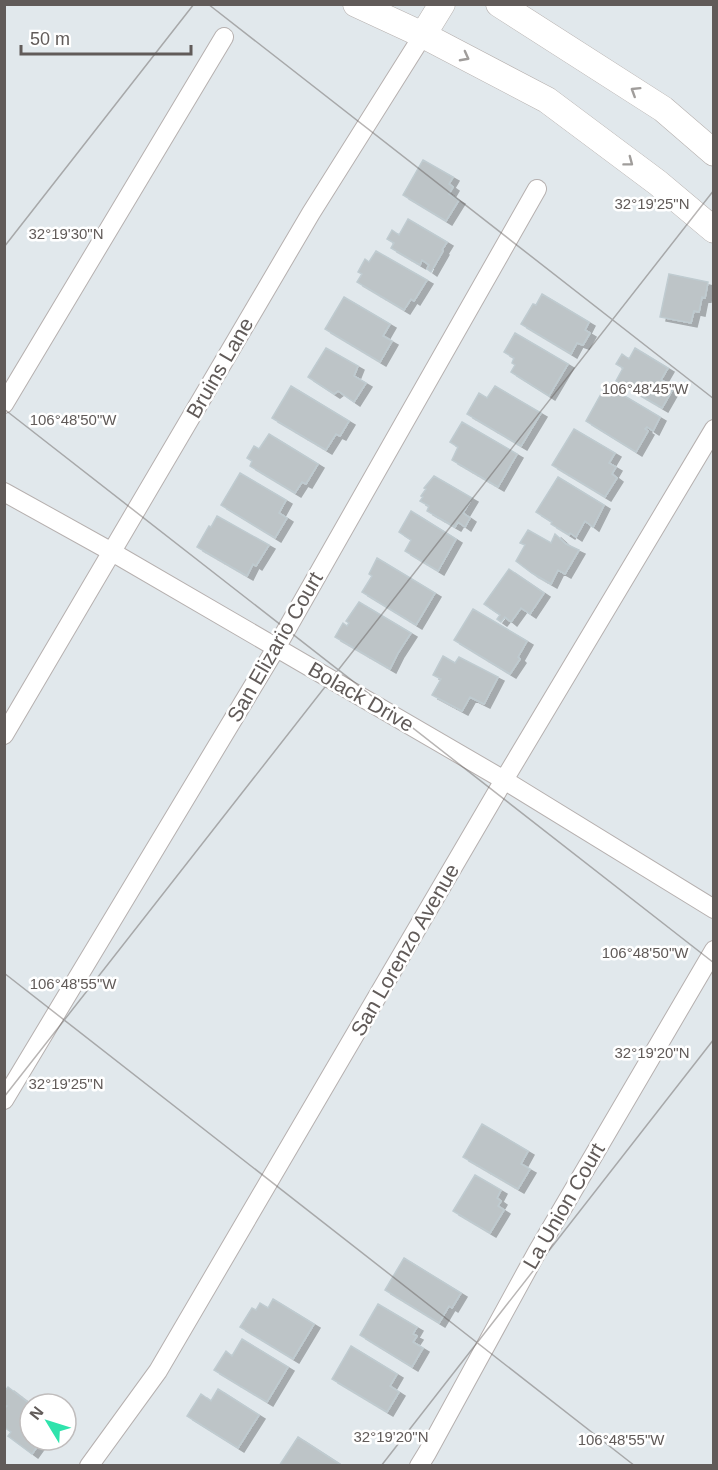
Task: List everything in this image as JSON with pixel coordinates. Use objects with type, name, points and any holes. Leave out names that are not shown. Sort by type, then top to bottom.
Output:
[{"type":"street","points":[[356,4],[423,34],[547,100],[658,183],[714,230]]},
{"type":"street","name":"Bruins Lane","points":[[4,735],[310,213],[442,4]]},
{"type":"street","points":[[499,4],[663,109],[714,153]]},
{"type":"street","points":[[4,404],[224,37]]},
{"type":"street","name":"San Elizario Court","points":[[4,1100],[276,648],[537,189]]},
{"type":"street","name":"San Lorenzo Avenue","points":[[89,1466],[158,1371],[504,780],[714,429]]},
{"type":"street","name":"Bolack Drive","points":[[4,492],[112,552],[504,780],[714,909]]},
{"type":"street","name":"La Union Court","points":[[419,1466],[537,1252],[714,950]]},
{"type":"building","points":[[423,160],[453,177],[449,184],[453,187],[449,194],[459,200],[446,221],[403,195]]},
{"type":"building","points":[[408,219],[447,242],[431,272],[427,269],[429,265],[422,260],[420,265],[391,248],[394,243],[387,239],[392,230],[399,235]]},
{"type":"building","points":[[376,251],[427,280],[414,301],[411,299],[404,310],[357,282],[362,274],[358,272],[365,259],[369,262]]},
{"type":"building","points":[[669,274],[708,282],[705,298],[702,297],[699,312],[694,311],[691,323],[660,317]]},
{"type":"building","points":[[542,294],[589,322],[585,330],[590,333],[583,345],[577,343],[571,354],[521,324]]},
{"type":"building","points":[[344,297],[390,324],[383,336],[392,341],[380,362],[325,329]]},
{"type":"building","points":[[515,333],[568,364],[549,396],[511,372],[515,365],[512,363],[514,358],[504,352]]},
{"type":"building","points":[[326,348],[358,366],[354,376],[366,383],[354,402],[338,391],[334,394],[308,377]]},
{"type":"building","points":[[635,348],[668,368],[661,380],[674,387],[662,408],[616,381],[623,368],[616,364],[622,354],[629,359]]},
{"type":"building","points":[[606,385],[660,417],[653,431],[647,427],[645,429],[648,431],[636,452],[586,421]]},
{"type":"building","points":[[291,386],[349,421],[340,436],[336,434],[326,450],[272,418]]},
{"type":"building","points":[[495,386],[541,413],[521,446],[467,414],[479,393],[487,398]]},
{"type":"building","points":[[462,422],[517,454],[498,487],[452,460],[458,447],[450,442]]},
{"type":"building","points":[[574,429],[615,453],[609,463],[616,467],[612,474],[617,478],[605,497],[552,465]]},
{"type":"building","points":[[269,434],[318,464],[306,484],[302,482],[295,493],[250,466],[252,461],[247,458],[254,446],[259,449]]},
{"type":"building","points":[[240,473],[286,500],[279,513],[287,518],[275,538],[221,505]]},
{"type":"building","points":[[434,476],[472,498],[463,513],[470,518],[465,527],[458,522],[455,527],[427,511],[429,506],[420,501],[426,489],[424,488]]},
{"type":"building","points":[[558,477],[604,505],[593,527],[585,521],[576,537],[551,524],[552,522],[536,512]]},
{"type":"building","points":[[411,511],[456,539],[438,571],[405,551],[411,540],[399,532]]},
{"type":"building","points":[[217,516],[269,545],[256,566],[253,564],[247,576],[197,547]]},
{"type":"building","points":[[528,530],[551,543],[555,534],[566,544],[579,550],[565,574],[558,570],[551,584],[516,561],[525,545],[520,543]]},
{"type":"building","points":[[377,558],[435,593],[416,625],[362,592],[372,576],[369,574]]},
{"type":"building","points":[[509,569],[544,593],[530,614],[521,608],[511,622],[505,617],[501,622],[497,619],[500,615],[484,604]]},
{"type":"building","points":[[359,602],[411,633],[390,669],[335,637],[343,623],[347,626],[349,623],[346,621]]},
{"type":"building","points":[[473,609],[527,641],[518,657],[520,659],[510,674],[454,640]]},
{"type":"building","points":[[443,656],[455,663],[459,657],[498,677],[484,704],[470,697],[462,711],[432,695],[441,679],[433,675]]},
{"type":"building","points":[[482,1124],[528,1151],[521,1164],[530,1169],[518,1189],[463,1157]]},
{"type":"building","points":[[475,1175],[501,1190],[497,1198],[501,1201],[498,1206],[504,1210],[490,1233],[453,1211]]},
{"type":"building","points":[[404,1258],[461,1293],[452,1308],[449,1306],[439,1323],[385,1290]]},
{"type":"building","points":[[273,1299],[314,1324],[293,1359],[240,1327],[252,1308],[256,1310],[260,1303],[268,1308]]},
{"type":"building","points":[[378,1304],[417,1327],[413,1334],[417,1336],[413,1342],[423,1348],[412,1367],[360,1335]]},
{"type":"building","points":[[242,1339],[288,1367],[267,1402],[214,1370],[226,1351],[232,1356]]},
{"type":"building","points":[[351,1346],[397,1374],[390,1386],[399,1392],[387,1412],[332,1379]]},
{"type":"building","points":[[8,1387],[18,1395],[18,1444],[8,1436],[11,1432],[4,1427],[4,1409],[7,1406],[4,1405],[4,1392]]},
{"type":"building","points":[[218,1389],[259,1415],[238,1448],[187,1416],[201,1394],[211,1401]]},
{"type":"building","points":[[298,1437],[343,1466],[279,1466]]}]
